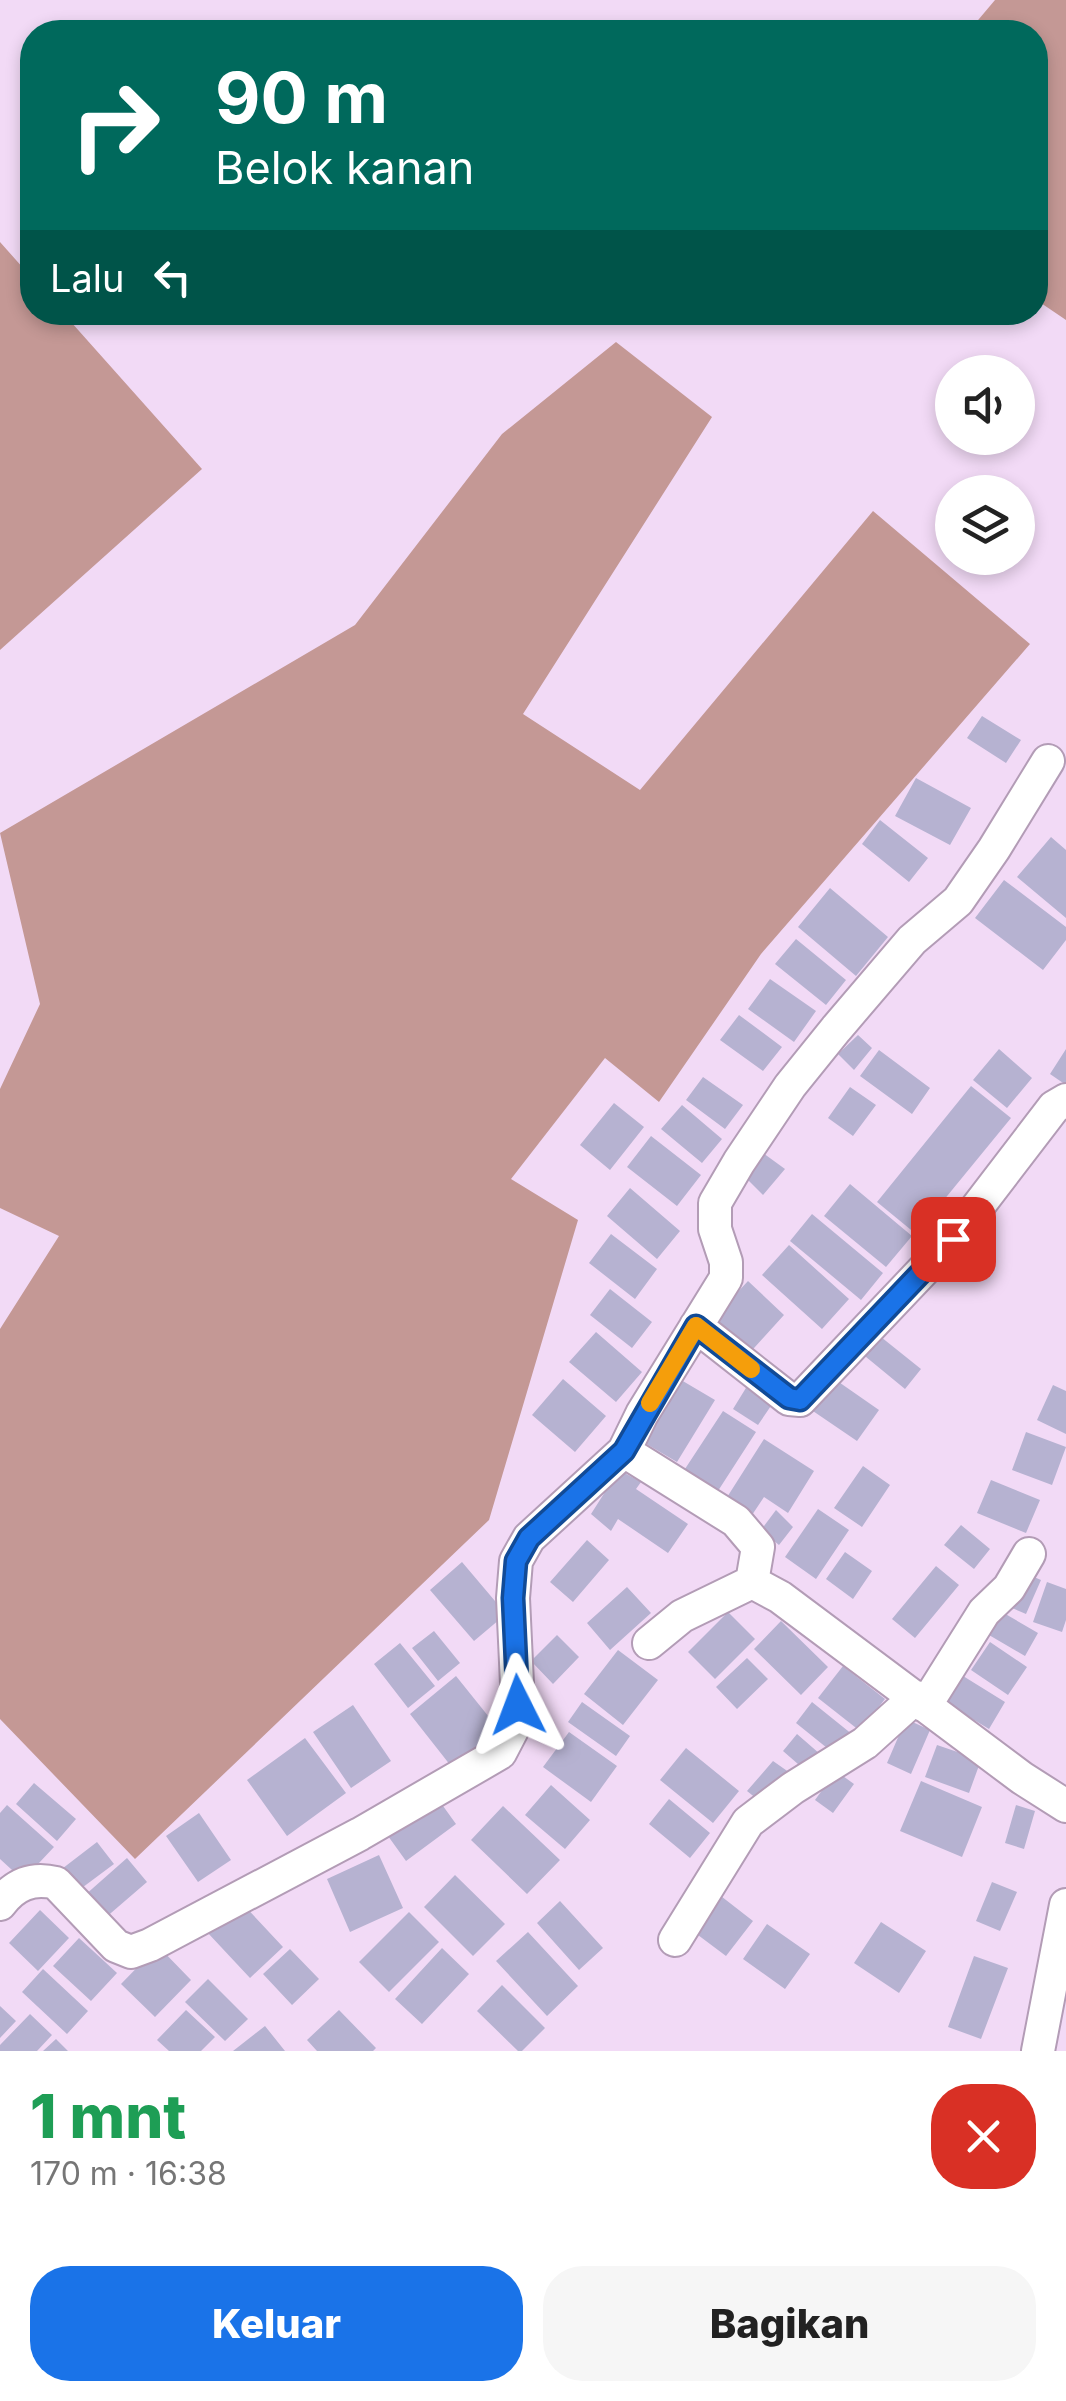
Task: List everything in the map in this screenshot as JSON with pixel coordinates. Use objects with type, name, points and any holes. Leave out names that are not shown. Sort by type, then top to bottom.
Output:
[{"type":"street","points":[[4,1892],[45,1880],[56,1883],[116,1946],[132,1952],[360,1834],[500,1753],[512,1730],[518,1705],[513,1598],[516,1561],[529,1538],[624,1451],[726,1278],[726,1262],[715,1229],[715,1203],[738,1162],[790,1086],[836,1029],[912,940],[958,901],[1048,761]]},
{"type":"street","points":[[696,1326],[789,1398],[800,1400],[953,1239],[1054,1107],[1066,1100]]},
{"type":"street","points":[[624,1451],[736,1522],[758,1546],[752,1582]]},
{"type":"street","points":[[674,1940],[748,1822],[920,1701],[984,1612],[1009,1588],[1028,1554]]},
{"type":"street","points":[[649,1644],[682,1616],[752,1582]]},
{"type":"street","points":[[752,1582],[780,1597],[1066,1806]]},
{"type":"street","points":[[1038,2051],[1066,1905]]},
{"type":"shaded area","points":[[995,0],[1066,0],[1066,320],[1048,308],[1048,20],[978,20]]},
{"type":"shaded area","points":[[0,242],[20,264],[20,325],[74,325],[202,469],[0,650]]},
{"type":"shaded area","points":[[616,342],[712,417],[523,714],[640,790],[873,511],[935,564],[935,575],[949,575],[1030,644],[761,954],[659,1102],[605,1058],[511,1179],[578,1220],[489,1520],[135,1859],[0,1719],[0,1329],[59,1236],[0,1208],[0,1089],[40,1004],[0,833],[355,625],[502,434]]},
{"type":"building","points":[[982,716],[1021,740],[1006,763],[967,738]]},
{"type":"building","points":[[916,778],[971,808],[950,845],[895,816]]},
{"type":"building","points":[[880,820],[928,858],[909,882],[862,844]]},
{"type":"building","points":[[1051,837],[1066,850],[1066,918],[1017,877]]},
{"type":"building","points":[[1004,880],[1066,927],[1066,940],[1043,970],[975,918]]},
{"type":"building","points":[[830,888],[888,937],[856,976],[798,927]]},
{"type":"building","points":[[796,939],[846,980],[826,1005],[775,964]]},
{"type":"building","points":[[770,979],[816,1011],[794,1042],[748,1009]]},
{"type":"building","points":[[739,1015],[782,1047],[763,1071],[720,1040]]},
{"type":"building","points":[[858,1035],[872,1048],[854,1070],[838,1054]]},
{"type":"building","points":[[999,1049],[1032,1078],[1007,1108],[973,1080]]},
{"type":"building","points":[[1066,1049],[1066,1085],[1050,1074]]},
{"type":"building","points":[[879,1050],[930,1088],[912,1114],[860,1076]]},
{"type":"building","points":[[703,1077],[743,1105],[725,1129],[686,1100]]},
{"type":"building","points":[[971,1086],[1011,1118],[916,1234],[877,1202]]},
{"type":"building","points":[[850,1087],[876,1105],[853,1136],[828,1118]]},
{"type":"building","points":[[614,1103],[644,1127],[610,1170],[580,1145]]},
{"type":"building","points":[[682,1105],[722,1139],[702,1163],[661,1129]]},
{"type":"building","points":[[651,1136],[701,1175],[677,1206],[627,1167]]},
{"type":"building","points":[[763,1153],[785,1169],[763,1195],[746,1178]]},
{"type":"building","points":[[850,1184],[912,1236],[886,1267],[824,1216]]},
{"type":"building","points":[[630,1188],[680,1231],[657,1259],[607,1216]]},
{"type":"building","points":[[812,1214],[883,1273],[861,1300],[790,1241]]},
{"type":"building","points":[[611,1234],[657,1269],[635,1299],[589,1263]]},
{"type":"building","points":[[789,1245],[849,1299],[822,1329],[762,1275]]},
{"type":"building","points":[[748,1281],[784,1315],[745,1358],[708,1324]]},
{"type":"building","points":[[610,1289],[652,1322],[632,1348],[590,1315]]},
{"type":"building","points":[[596,1332],[642,1372],[616,1402],[569,1362]]},
{"type":"building","points":[[876,1333],[921,1369],[905,1389],[860,1352]]},
{"type":"building","points":[[676,1377],[715,1400],[677,1462],[638,1439]]},
{"type":"building","points":[[833,1378],[879,1410],[857,1441],[810,1409]]},
{"type":"building","points":[[563,1379],[606,1416],[575,1452],[532,1415]]},
{"type":"building","points":[[749,1383],[775,1400],[758,1425],[733,1409]]},
{"type":"building","points":[[1053,1385],[1066,1391],[1066,1434],[1037,1420]]},
{"type":"building","points":[[723,1411],[756,1432],[716,1494],[683,1472]]},
{"type":"building","points":[[1026,1432],[1066,1447],[1052,1485],[1012,1470]]},
{"type":"building","points":[[764,1439],[814,1471],[788,1513],[764,1497],[750,1518],[724,1502]]},
{"type":"building","points":[[863,1466],[890,1485],[862,1527],[834,1508]]},
{"type":"building","points":[[619,1470],[641,1482],[636,1489],[688,1524],[668,1553],[618,1519],[611,1531],[591,1514]]},
{"type":"building","points":[[991,1480],[1040,1500],[1026,1533],[977,1513]]},
{"type":"building","points":[[818,1509],[849,1530],[816,1579],[785,1557]]},
{"type":"building","points":[[776,1510],[793,1527],[779,1545],[761,1530]]},
{"type":"building","points":[[961,1525],[990,1549],[974,1569],[944,1545]]},
{"type":"building","points":[[587,1540],[609,1560],[573,1602],[550,1582]]},
{"type":"building","points":[[845,1552],[872,1571],[853,1599],[826,1579]]},
{"type":"building","points":[[462,1562],[506,1614],[474,1641],[430,1590]]},
{"type":"building","points":[[936,1566],[959,1585],[915,1638],[892,1619]]},
{"type":"building","points":[[1020,1571],[1041,1580],[1026,1614],[1005,1605]]},
{"type":"building","points":[[1047,1582],[1066,1589],[1062,1632],[1033,1622]]},
{"type":"building","points":[[627,1587],[651,1613],[610,1650],[587,1623]]},
{"type":"building","points":[[728,1612],[755,1639],[715,1679],[688,1652]]},
{"type":"building","points":[[1002,1612],[1038,1633],[1025,1656],[989,1635]]},
{"type":"building","points":[[781,1621],[828,1667],[801,1695],[754,1649]]},
{"type":"building","points":[[434,1631],[460,1663],[438,1681],[412,1648]]},
{"type":"building","points":[[557,1635],[579,1657],[553,1684],[531,1661]]},
{"type":"building","points":[[990,1642],[1027,1667],[1008,1695],[971,1670]]},
{"type":"building","points":[[400,1643],[435,1686],[408,1708],[374,1664]]},
{"type":"building","points":[[618,1650],[658,1680],[623,1725],[584,1694]]},
{"type":"building","points":[[747,1658],[768,1679],[737,1709],[716,1687]]},
{"type":"building","points":[[843,1666],[885,1699],[860,1731],[818,1698]]},
{"type":"building","points":[[955,1671],[1005,1702],[989,1729],[938,1698]]},
{"type":"building","points":[[456,1676],[505,1737],[458,1775],[410,1714]]},
{"type":"building","points":[[582,1702],[630,1736],[616,1756],[568,1722]]},
{"type":"building","points":[[812,1702],[853,1735],[837,1756],[796,1723]]},
{"type":"building","points":[[353,1705],[391,1761],[351,1788],[313,1732]]},
{"type":"building","points":[[906,1719],[930,1730],[911,1774],[887,1763]]},
{"type":"building","points":[[569,1732],[617,1766],[591,1802],[543,1767]]},
{"type":"building","points":[[797,1734],[820,1754],[806,1771],[783,1751]]},
{"type":"building","points":[[305,1738],[346,1793],[287,1836],[247,1780]]},
{"type":"building","points":[[937,1745],[981,1760],[969,1793],[925,1777]]},
{"type":"building","points":[[686,1748],[739,1791],[713,1823],[660,1780]]},
{"type":"building","points":[[773,1761],[793,1775],[762,1803],[747,1791]]},
{"type":"building","points":[[836,1771],[854,1784],[833,1813],[815,1800]]},
{"type":"building","points":[[921,1781],[982,1807],[962,1857],[900,1831]]},
{"type":"building","points":[[34,1783],[76,1819],[57,1841],[16,1804]]},
{"type":"building","points":[[551,1785],[590,1820],[565,1849],[525,1815]]},
{"type":"building","points":[[438,1799],[456,1824],[406,1861],[388,1836]]},
{"type":"building","points":[[669,1799],[710,1833],[690,1858],[649,1824]]},
{"type":"building","points":[[7,1805],[54,1847],[23,1880],[0,1859],[0,1813]]},
{"type":"building","points":[[1016,1805],[1035,1811],[1024,1849],[1005,1843]]},
{"type":"building","points":[[503,1806],[560,1860],[527,1894],[471,1840]]},
{"type":"building","points":[[199,1813],[231,1860],[198,1882],[166,1836]]},
{"type":"building","points":[[97,1842],[114,1864],[71,1896],[54,1875]]},
{"type":"building","points":[[379,1855],[403,1908],[350,1932],[327,1879]]},
{"type":"building","points":[[127,1858],[147,1882],[104,1919],[84,1896]]},
{"type":"building","points":[[455,1875],[505,1924],[473,1956],[424,1907]]},
{"type":"building","points":[[992,1882],[1017,1892],[1000,1931],[976,1921]]},
{"type":"building","points":[[717,1893],[753,1921],[726,1956],[690,1929]]},
{"type":"building","points":[[240,1901],[283,1947],[250,1978],[207,1932]]},
{"type":"building","points":[[560,1901],[603,1948],[579,1970],[537,1923]]},
{"type":"building","points":[[40,1910],[69,1938],[38,1971],[9,1943]]},
{"type":"building","points":[[409,1912],[439,1942],[389,1992],[359,1962]]},
{"type":"building","points":[[881,1922],[926,1951],[899,1993],[854,1963]]},
{"type":"building","points":[[767,1924],[810,1954],[785,1989],[743,1959]]},
{"type":"building","points":[[528,1932],[578,1986],[547,2016],[496,1961]]},
{"type":"building","points":[[79,1938],[117,1973],[91,2001],[53,1966]]},
{"type":"building","points":[[158,1946],[191,1980],[155,2017],[121,1984]]},
{"type":"building","points":[[442,1948],[469,1974],[422,2024],[395,1999]]},
{"type":"building","points":[[290,1949],[319,1979],[292,2005],[263,1974]]},
{"type":"building","points":[[974,1956],[1008,1968],[981,2039],[948,2027]]},
{"type":"building","points":[[43,1969],[88,2011],[67,2034],[22,1992]]},
{"type":"building","points":[[208,1979],[248,2019],[225,2041],[185,2002]]},
{"type":"building","points":[[502,1985],[545,2028],[522,2051],[477,2011]]},
{"type":"building","points":[[0,2006],[16,2021],[0,2038]]},
{"type":"building","points":[[186,2010],[215,2037],[201,2051],[169,2051],[157,2040]]},
{"type":"building","points":[[339,2010],[376,2048],[373,2051],[317,2051],[307,2040]]},
{"type":"building","points":[[30,2014],[52,2035],[37,2051],[0,2051],[0,2045]]},
{"type":"building","points":[[265,2026],[285,2051],[233,2051]]},
{"type":"building","points":[[56,2039],[68,2051],[43,2051]]},
{"type":"slow traffic","points":[[650,1403],[696,1326],[751,1369]]},
{"type":"route","points":[[518,1705],[513,1598],[516,1561],[529,1538],[624,1451],[696,1326],[789,1398],[800,1400],[953,1239]]}]
